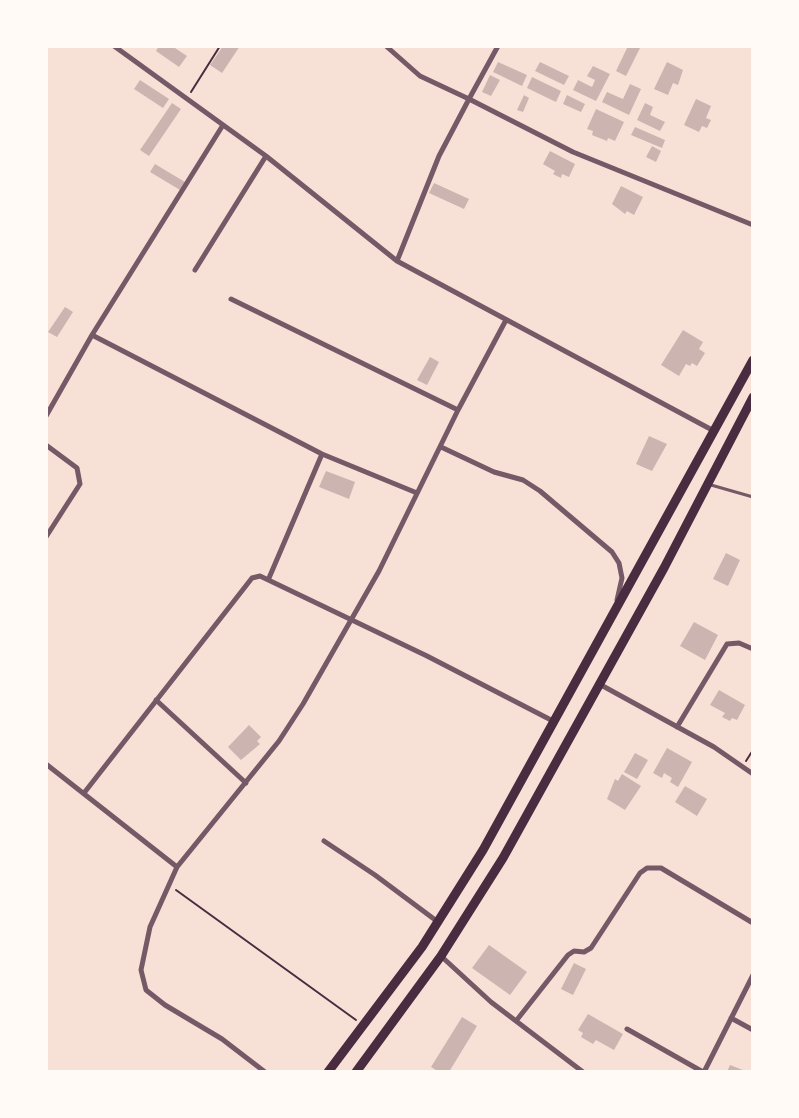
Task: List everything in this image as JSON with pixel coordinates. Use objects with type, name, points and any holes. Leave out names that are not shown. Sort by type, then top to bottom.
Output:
[{"type":"highway","points":[[328,1072],[439,923],[483,850],[753,360]]},
{"type":"highway","points":[[356,1072],[441,956],[503,858],[753,397]]},
{"type":"highway","points":[[582,674],[600,684]]},
{"type":"street","points":[[114,46],[266,156],[397,261],[715,432]]},
{"type":"street","points":[[386,46],[420,76],[573,152],[753,225]]},
{"type":"street","points":[[397,261],[439,156],[498,46]]},
{"type":"street","points":[[46,416],[92,335],[223,125]]},
{"type":"street","points":[[195,270],[266,156]]},
{"type":"street","points":[[231,299],[458,410]]},
{"type":"street","points":[[265,1072],[222,1039],[146,990],[141,970],[150,927],[177,867],[279,741],[351,620],[506,320]]},
{"type":"street","points":[[92,335],[322,454],[417,493]]},
{"type":"street","points":[[46,445],[77,468],[80,484],[46,537]]},
{"type":"street","points":[[441,447],[494,472],[523,480],[612,552],[619,563],[622,578],[614,612]]},
{"type":"street","points":[[269,579],[322,454]]},
{"type":"street","points":[[84,793],[252,578],[260,576],[553,721]]},
{"type":"street","points":[[677,727],[727,644],[739,643],[753,649]]},
{"type":"street","points":[[600,684],[743,765],[753,774]]},
{"type":"street","points":[[156,700],[246,783]]},
{"type":"street","points":[[46,764],[177,867]]},
{"type":"street","points":[[324,841],[439,923]]},
{"type":"street","points":[[516,1021],[568,955],[591,948],[640,873],[647,868],[661,868],[753,923]]},
{"type":"street","points":[[441,956],[516,1021],[583,1072]]},
{"type":"street","points":[[627,1029],[703,1072],[753,975]]},
{"type":"street","points":[[731,1018],[753,1030]]},
{"type":"lane","points":[[708,484],[753,497]]},
{"type":"path","points":[[186,99],[220,46]]},
{"type":"path","points":[[743,765],[753,750]]},
{"type":"path","points":[[169,885],[364,1025]]},
{"type":"building","points":[[159,46],[172,46],[187,56],[179,67],[156,51]]},
{"type":"building","points":[[223,46],[240,46],[222,73],[210,65]]},
{"type":"building","points":[[628,46],[640,48],[626,76],[616,71]]},
{"type":"building","points":[[498,62],[527,75],[522,86],[493,72]]},
{"type":"building","points":[[540,62],[569,76],[564,85],[535,71]]},
{"type":"building","points":[[667,62],[683,70],[678,85],[673,83],[668,95],[654,89]]},
{"type":"building","points":[[593,66],[610,74],[596,101],[573,90],[578,80],[592,87],[595,80],[587,76]]},
{"type":"building","points":[[490,75],[500,80],[491,96],[482,92]]},
{"type":"building","points":[[532,77],[561,91],[556,102],[527,88]]},
{"type":"building","points":[[140,80],[169,99],[163,108],[134,89]]},
{"type":"building","points":[[630,84],[641,89],[629,115],[602,102],[607,92],[623,99]]},
{"type":"building","points":[[524,95],[529,98],[523,112],[517,110]]},
{"type":"building","points":[[567,95],[585,104],[581,112],[563,104]]},
{"type":"building","points":[[696,99],[711,106],[706,118],[711,120],[707,128],[702,126],[699,132],[684,125]]},
{"type":"building","points":[[172,103],[181,109],[149,156],[140,150]]},
{"type":"building","points":[[645,103],[653,107],[650,115],[665,122],[660,131],[637,120]]},
{"type":"building","points":[[596,109],[624,122],[615,141],[592,135],[593,131],[587,129]]},
{"type":"building","points":[[635,127],[665,140],[662,148],[631,135]]},
{"type":"building","points":[[652,146],[661,151],[656,162],[646,157]]},
{"type":"building","points":[[550,151],[575,164],[569,177],[562,174],[561,178],[553,174],[555,171],[543,164]]},
{"type":"building","points":[[155,164],[185,182],[180,190],[150,172]]},
{"type":"building","points":[[434,183],[469,199],[464,209],[429,193]]},
{"type":"building","points":[[621,186],[643,197],[634,215],[627,211],[625,214],[612,204]]},
{"type":"building","points":[[65,307],[73,312],[57,337],[48,332]]},
{"type":"building","points":[[683,330],[703,342],[699,349],[705,353],[697,366],[686,364],[679,376],[661,365]]},
{"type":"building","points":[[430,357],[439,362],[427,385],[417,380]]},
{"type":"building","points":[[649,436],[667,444],[652,471],[636,464]]},
{"type":"building","points":[[326,471],[355,482],[349,499],[319,487]]},
{"type":"building","points":[[726,553],[740,560],[728,586],[713,579]]},
{"type":"building","points":[[694,622],[718,635],[705,660],[680,646]]},
{"type":"building","points":[[719,690],[745,705],[737,720],[722,717],[725,713],[710,705]]},
{"type":"building","points":[[249,725],[261,737],[257,741],[260,744],[241,760],[228,747]]},
{"type":"building","points":[[667,748],[692,762],[678,787],[664,773],[662,778],[653,773]]},
{"type":"building","points":[[635,753],[648,760],[637,779],[624,772]]},
{"type":"building","points":[[622,774],[641,786],[625,810],[607,799],[615,779],[618,781]]},
{"type":"building","points":[[685,786],[707,799],[697,816],[675,802]]},
{"type":"building","points":[[489,945],[527,972],[510,995],[472,968]]},
{"type":"building","points":[[574,963],[586,969],[573,995],[561,989]]},
{"type":"building","points":[[588,1014],[623,1034],[614,1050],[596,1040],[593,1044],[581,1037],[583,1033],[578,1030]]},
{"type":"building","points":[[462,1017],[477,1026],[449,1072],[439,1072],[431,1067]]},
{"type":"building","points":[[730,1065],[748,1072],[727,1072]]}]
